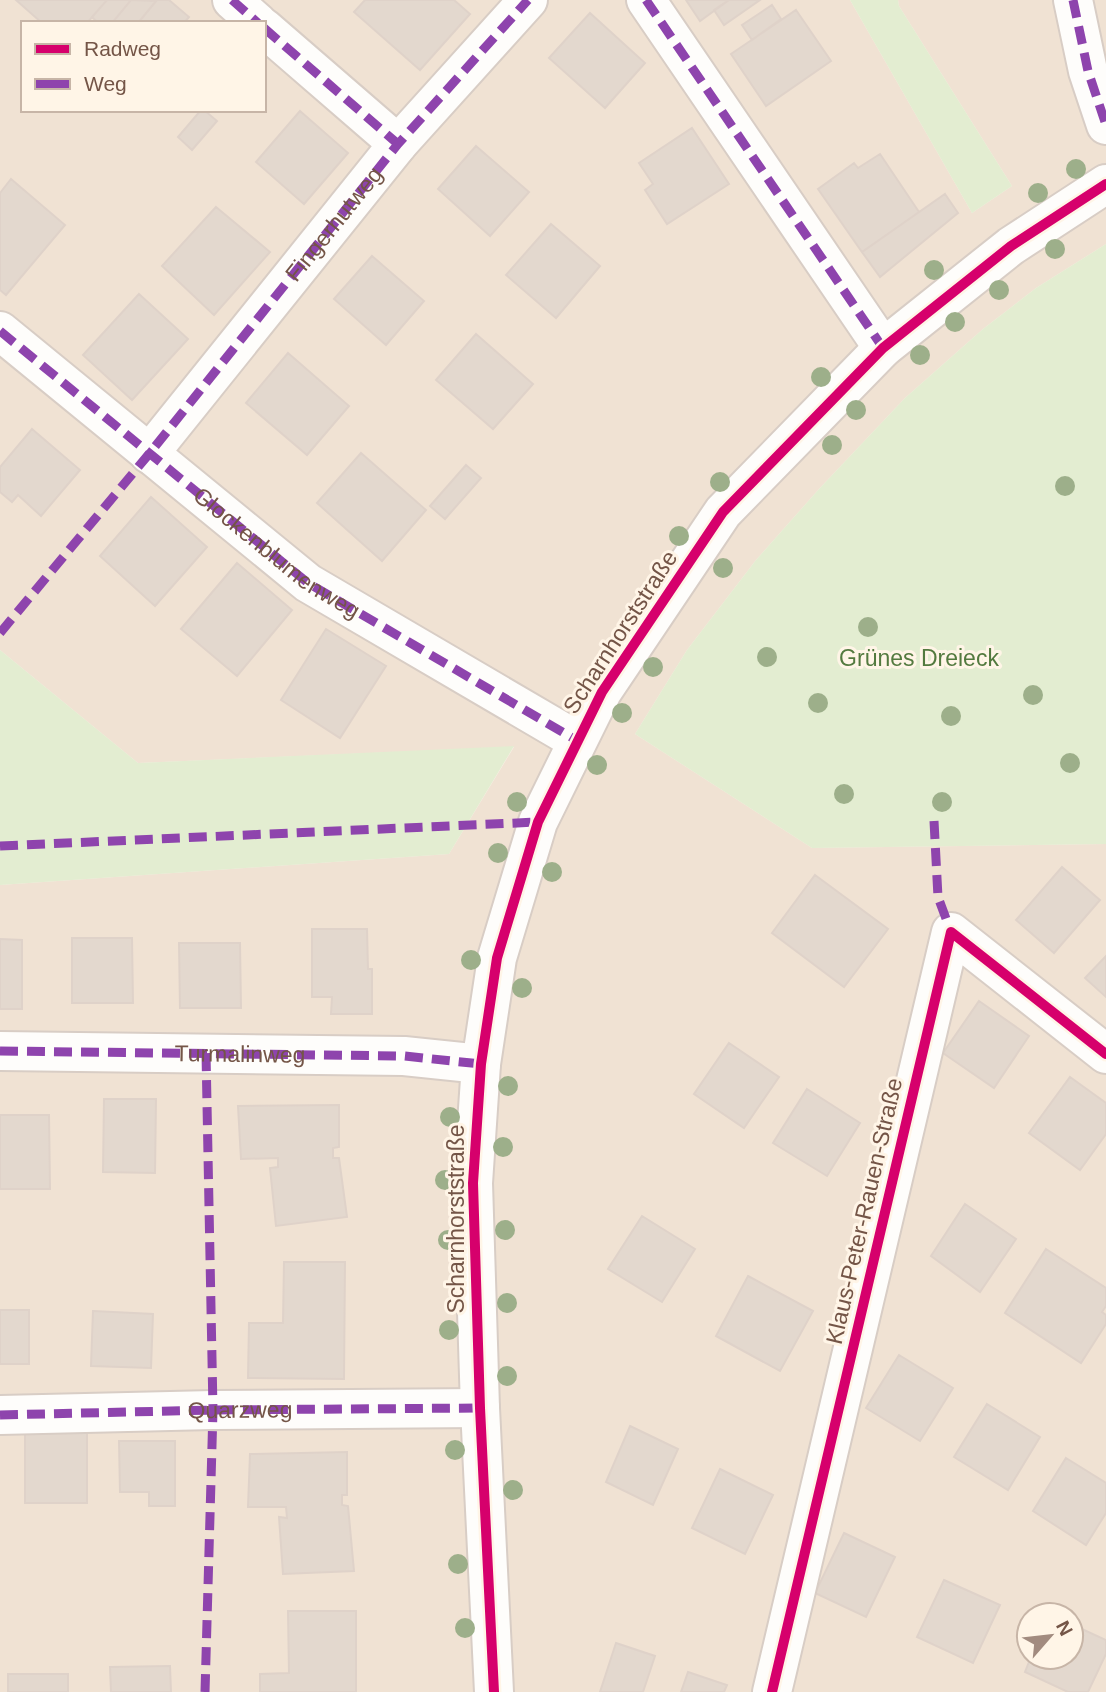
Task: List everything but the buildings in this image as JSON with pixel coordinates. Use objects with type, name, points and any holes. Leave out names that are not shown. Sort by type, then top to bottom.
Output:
[{"type":"street","points":[[232,0],[256,21]]},
{"type":"street","name":"Fingerhutweg","points":[[149,454],[398,144],[528,0]]},
{"type":"street","points":[[646,0],[884,348]]},
{"type":"street","points":[[1073,0],[1088,71],[1106,125]]},
{"type":"street","points":[[266,30],[398,144]]},
{"type":"street","name":"Scharnhorststraße","points":[[494,1692],[480,1408],[473,1183],[481,1064],[500,946],[538,822],[601,692],[723,512],[884,348],[1011,246],[1106,184]]},
{"type":"street","name":"Glockenblumenweg","points":[[0,331],[308,583],[576,740]]},
{"type":"street","name":"Klaus-Peter-Rauen-Straße","points":[[772,1692],[951,932],[1106,1054]]},
{"type":"street","name":"Turmalinweg","points":[[0,1051],[404,1056],[481,1064]]},
{"type":"street","name":"Quarzweg","points":[[0,1415],[480,1408]]},
{"type":"shaded area","points":[[0,0],[850,0],[972,213],[1012,186],[899,6],[898,0],[1106,0],[1106,244],[1036,288],[983,329],[905,398],[756,560],[687,650],[635,734],[812,848],[1106,844],[1106,1692],[0,1692],[0,885],[449,854],[514,747],[138,763],[0,650]]},
{"type":"green space","points":[[850,0],[898,0],[899,6],[1012,186],[972,213]]},
{"type":"green space","name":"Grünes Dreieck","points":[[1106,244],[1106,844],[812,848],[635,734],[687,650],[756,560],[905,398],[983,329],[1036,288]]},
{"type":"green space","points":[[0,650],[138,763],[514,746],[449,854],[0,885]]},
{"type":"marked path","points":[[232,0],[256,21]]},
{"type":"marked path","points":[[0,633],[149,454],[398,144],[528,0]]},
{"type":"marked path","points":[[646,0],[883,348]]},
{"type":"marked path","points":[[1073,0],[1088,71],[1106,125]]},
{"type":"marked path","points":[[266,30],[398,144]]},
{"type":"marked path","points":[[0,331],[308,583],[576,740]]},
{"type":"marked path","points":[[934,821],[938,897],[951,932]]},
{"type":"marked path","points":[[0,846],[538,822]]},
{"type":"marked path","points":[[0,1051],[404,1056],[481,1064]]},
{"type":"marked path","points":[[205,1692],[213,1410],[206,1053]]},
{"type":"marked path","points":[[0,1415],[480,1408]]},
{"type":"cycle path","points":[[494,1692],[480,1408],[473,1183],[481,1064],[497,958],[538,822],[602,692],[723,512],[883,348],[1011,246],[1106,184]]},
{"type":"cycle path","points":[[772,1692],[951,932],[1106,1054]]}]
